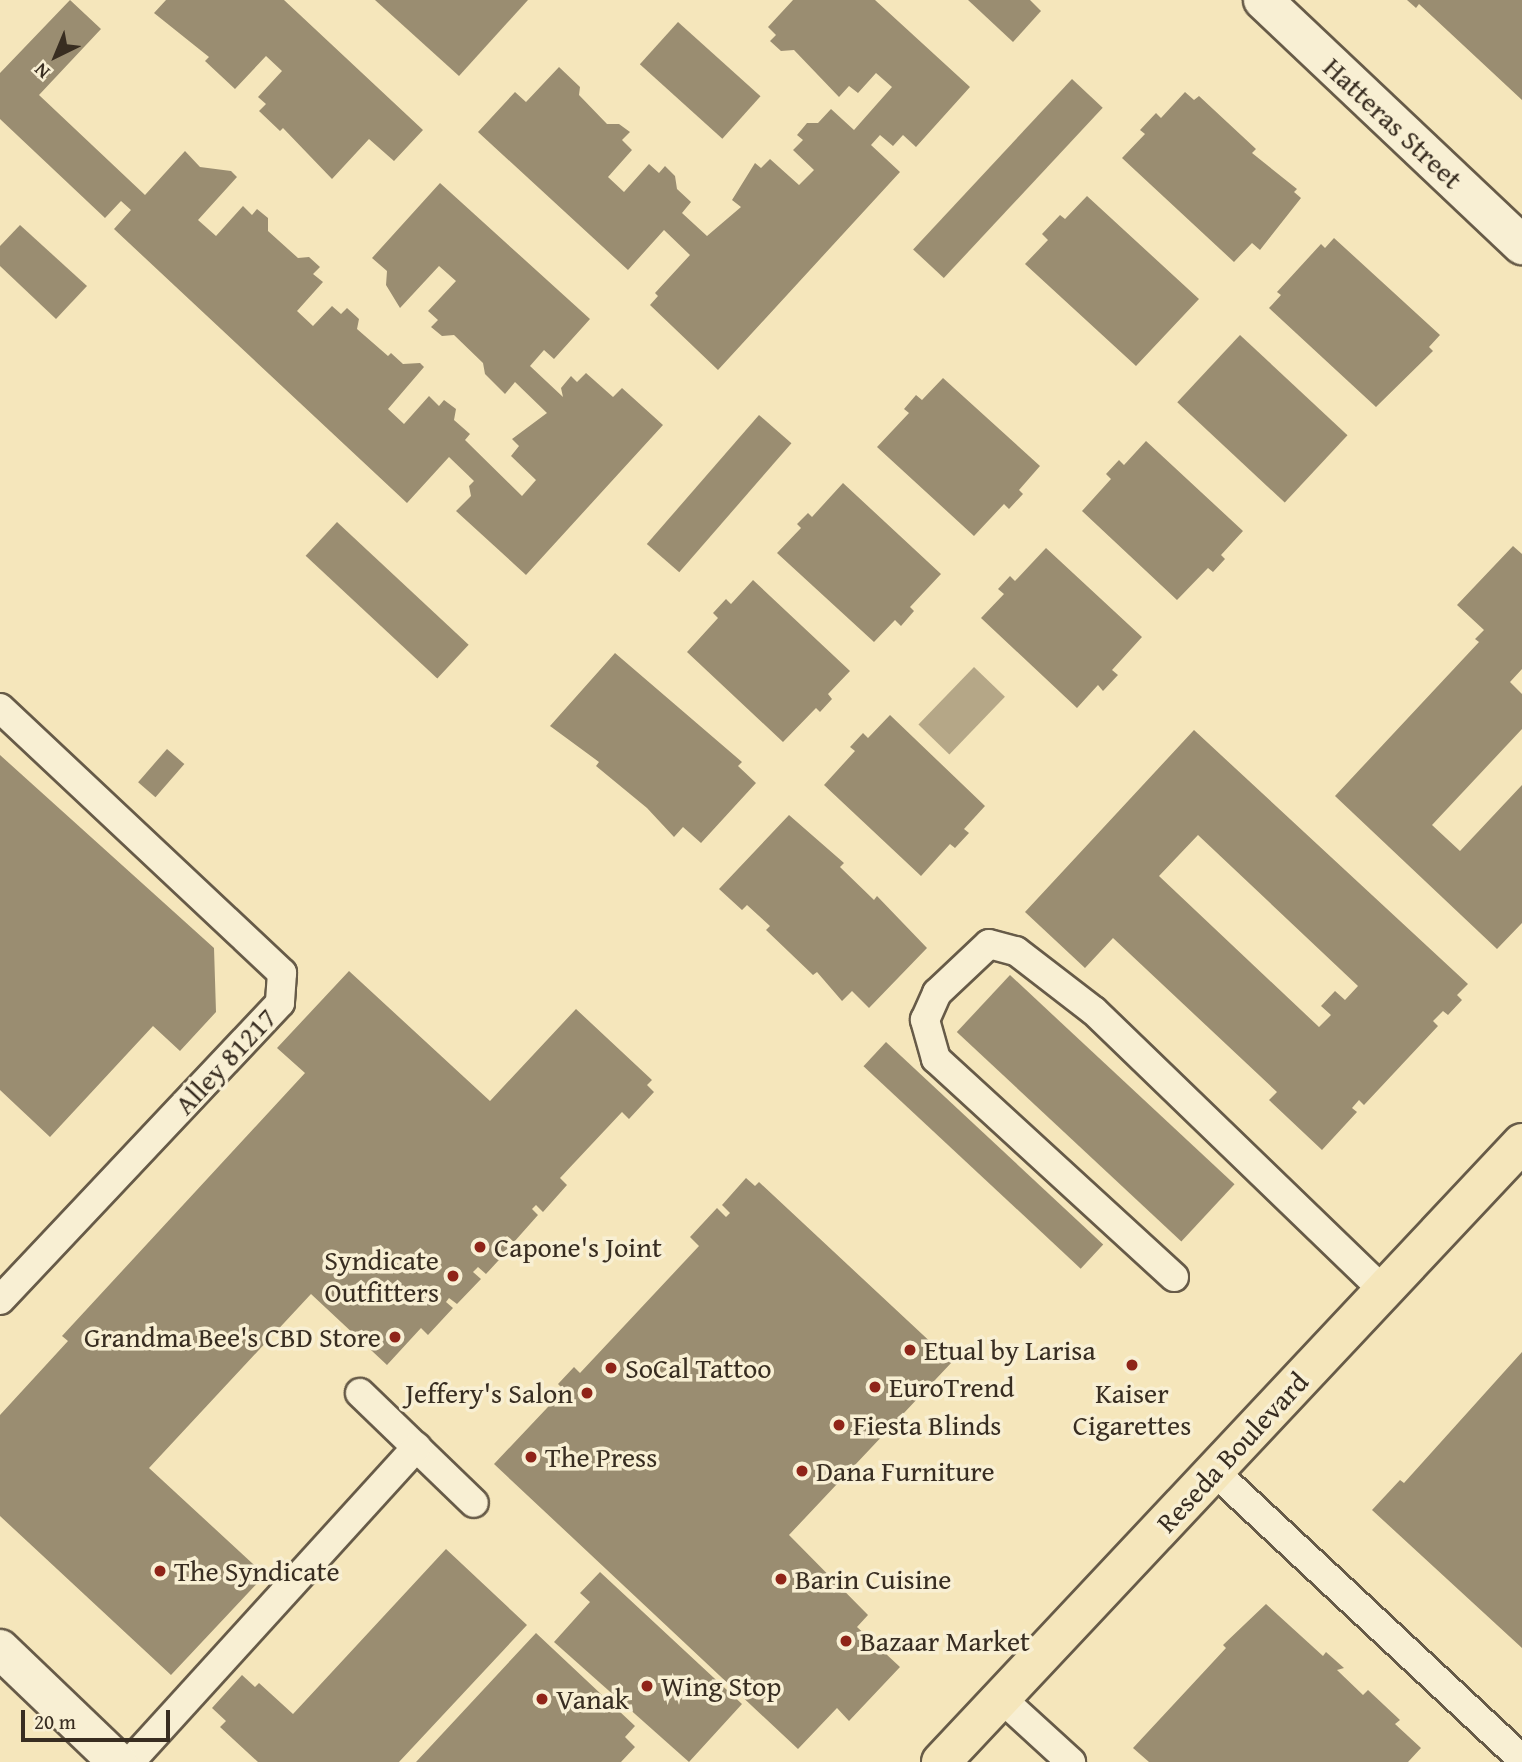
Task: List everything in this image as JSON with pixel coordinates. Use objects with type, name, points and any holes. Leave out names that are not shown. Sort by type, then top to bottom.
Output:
[{"type":"main road","name":"Reseda Boulevard","points":[[942,1762],[1522,1143]]},
{"type":"street","name":"Hatteras Street","points":[[1263,0],[1522,245]]},
{"type":"street","points":[[0,1649],[118,1762]]},
{"type":"lane","name":"Alley 81217","points":[[0,708],[282,973],[280,1003],[0,1300]]},
{"type":"lane","points":[[1174,1277],[936,1059],[925,1020],[937,993],[989,944],[1016,951],[1094,1012],[1384,1292]]},
{"type":"lane","points":[[360,1393],[474,1503]]},
{"type":"lane","points":[[130,1762],[417,1447]]},
{"type":"lane","points":[[1214,1471],[1522,1759]]},
{"type":"lane","points":[[1001,1698],[1071,1762]]},
{"type":"shaded area","points":[[974,667],[1005,697],[949,754],[918,725]]},
{"type":"building","points":[[70,0],[101,29],[39,95],[145,195],[185,151],[200,167],[231,171],[237,177],[198,220],[216,236],[243,206],[252,215],[257,209],[268,218],[268,231],[298,258],[309,257],[320,267],[313,274],[323,282],[297,311],[313,326],[332,306],[341,314],[347,308],[359,319],[357,329],[388,356],[391,353],[403,364],[420,363],[424,367],[388,409],[404,424],[429,396],[439,406],[444,400],[456,409],[454,420],[470,434],[465,440],[522,496],[536,480],[511,456],[519,446],[512,439],[547,413],[515,382],[505,394],[485,374],[483,363],[454,335],[442,336],[431,327],[438,320],[428,311],[456,281],[439,266],[400,308],[386,285],[387,271],[372,258],[440,183],[590,319],[554,359],[544,350],[530,366],[563,397],[561,388],[571,376],[577,382],[586,373],[613,397],[622,388],[663,425],[526,575],[456,511],[471,496],[469,486],[474,481],[449,457],[407,503],[114,229],[131,210],[121,201],[105,218],[0,119],[0,73]]},
{"type":"building","points":[[166,0],[284,0],[423,130],[394,161],[369,139],[332,179],[283,128],[280,131],[259,111],[266,104],[258,97],[282,71],[266,56],[235,89],[205,61],[209,57],[154,13]]},
{"type":"building","points":[[375,0],[528,0],[459,76]]},
{"type":"building","points":[[793,0],[875,0],[970,87],[916,147],[903,135],[893,146],[880,135],[871,145],[900,172],[718,370],[650,305],[658,296],[655,293],[690,255],[664,230],[628,270],[478,132],[515,92],[526,102],[559,67],[580,87],[579,95],[607,124],[619,124],[630,132],[622,140],[632,150],[608,177],[624,192],[649,164],[659,173],[665,166],[675,176],[677,189],[691,202],[682,213],[707,236],[741,207],[732,200],[755,163],[761,168],[770,159],[799,185],[814,170],[793,150],[803,140],[797,135],[807,123],[818,123],[831,109],[854,130],[892,87],[876,73],[858,93],[849,86],[839,97],[794,50],[781,51],[770,41],[776,35],[768,27]]},
{"type":"building","points":[[968,0],[1030,0],[1041,11],[1013,42]]},
{"type":"building","points":[[1407,0],[1522,0],[1522,100],[1419,4],[1416,8]]},
{"type":"building","points":[[678,22],[760,96],[722,139],[640,64]]},
{"type":"building","points":[[1072,79],[1103,108],[944,278],[913,249]]},
{"type":"building","points":[[1185,92],[1194,100],[1199,96],[1256,149],[1252,153],[1297,189],[1294,192],[1301,198],[1260,250],[1252,243],[1234,262],[1122,158],[1145,134],[1140,130],[1156,113],[1161,118]]},
{"type":"building","points":[[1087,196],[1199,299],[1136,366],[1025,264],[1048,240],[1042,234],[1060,215],[1065,219]]},
{"type":"building","points":[[20,225],[87,286],[56,319],[0,266],[0,246]]},
{"type":"building","points":[[1334,238],[1440,335],[1429,347],[1433,351],[1376,407],[1269,308],[1281,295],[1277,292],[1321,244],[1325,248]]},
{"type":"building","points":[[1240,335],[1348,435],[1285,503],[1177,402]]},
{"type":"building","points":[[943,378],[1040,466],[1019,490],[1023,494],[1009,509],[1004,504],[974,536],[877,447],[909,413],[904,409],[916,395],[922,400]]},
{"type":"building","points":[[759,415],[791,443],[679,572],[647,544]]},
{"type":"building","points":[[1146,441],[1243,531],[1221,555],[1225,559],[1213,572],[1208,568],[1177,600],[1082,511],[1111,479],[1106,474],[1119,460],[1124,465]]},
{"type":"building","points":[[843,483],[941,574],[910,607],[914,611],[901,626],[895,620],[874,642],[777,553],[801,528],[797,524],[808,513],[812,517]]},
{"type":"building","points":[[337,522],[469,645],[437,678],[306,556]]},
{"type":"building","points":[[1513,546],[1522,554],[1522,669],[1510,682],[1522,694],[1522,729],[1432,825],[1460,851],[1522,785],[1522,923],[1497,949],[1335,796],[1479,642],[1475,639],[1484,630],[1457,605]]},
{"type":"building","points":[[1046,548],[1142,637],[1112,670],[1118,675],[1103,691],[1098,685],[1077,708],[981,618],[1004,594],[998,589],[1010,576],[1015,581]]},
{"type":"building","points":[[753,580],[850,671],[828,694],[832,699],[820,712],[816,708],[783,742],[687,652],[718,618],[713,613],[726,599],[731,604]]},
{"type":"building","points":[[615,653],[742,762],[738,766],[756,783],[701,843],[683,827],[674,837],[647,808],[596,766],[599,762],[550,726]]},
{"type":"building","points":[[890,715],[985,806],[964,829],[969,833],[955,848],[950,844],[921,876],[824,785],[855,751],[850,747],[863,733],[868,738]]},
{"type":"building","points":[[1194,730],[1468,984],[1457,995],[1462,1000],[1448,1015],[1443,1011],[1433,1021],[1438,1026],[1364,1105],[1359,1100],[1352,1108],[1357,1112],[1322,1150],[1269,1100],[1277,1092],[1113,938],[1085,968],[1025,912]],"holes":[[[1198,835],[1358,986],[1345,1000],[1335,991],[1321,1006],[1331,1015],[1319,1027],[1159,876]]]},
{"type":"building","points":[[167,749],[184,764],[155,797],[138,782]]},
{"type":"building","points":[[0,755],[214,948],[216,1012],[180,1051],[153,1026],[50,1137],[0,1090]]},
{"type":"building","points":[[789,815],[844,863],[840,867],[874,900],[877,896],[927,948],[869,1008],[852,991],[842,1001],[817,972],[813,975],[766,930],[770,926],[747,905],[742,910],[719,889]]},
{"type":"building","points":[[349,971],[490,1101],[576,1009],[652,1080],[647,1085],[654,1092],[629,1119],[622,1112],[560,1178],[567,1185],[543,1212],[536,1205],[532,1209],[538,1215],[514,1242],[507,1236],[502,1241],[510,1248],[486,1274],[478,1267],[473,1272],[481,1279],[457,1304],[449,1298],[446,1302],[453,1308],[428,1335],[421,1328],[387,1365],[311,1294],[149,1468],[265,1575],[171,1675],[0,1516],[0,1415],[68,1341],[62,1336],[305,1073],[277,1048]]},
{"type":"building","points":[[1010,975],[1235,1184],[1181,1241],[957,1032]]},
{"type":"building","points":[[886,1042],[1103,1245],[1081,1269],[863,1066]]},
{"type":"building","points":[[746,1178],[755,1186],[759,1182],[952,1362],[789,1535],[868,1615],[857,1627],[900,1667],[849,1721],[837,1708],[798,1749],[494,1464],[564,1390],[558,1384],[574,1367],[580,1373],[699,1246],[690,1237],[717,1208],[726,1217],[730,1213],[722,1205]]},
{"type":"building","points":[[1522,1352],[1522,1648],[1372,1510],[1400,1480],[1404,1483]]},
{"type":"building","points":[[446,1549],[527,1625],[399,1762],[258,1762],[220,1727],[226,1721],[212,1708],[242,1675],[255,1687],[259,1683],[293,1714]]},
{"type":"building","points":[[600,1572],[742,1704],[689,1762],[554,1642],[590,1602],[580,1593]]},
{"type":"building","points":[[1266,1604],[1323,1656],[1326,1652],[1344,1668],[1337,1670],[1363,1695],[1368,1690],[1400,1720],[1395,1724],[1421,1748],[1408,1762],[1149,1762],[1133,1748],[1226,1648],[1223,1645]]},
{"type":"building","points":[[536,1633],[635,1726],[625,1737],[635,1747],[621,1762],[416,1762]]},
{"type":"place","name":"Capone's Joint","points":[[480,1247]]},
{"type":"place","name":"Syndicate Outfitters","points":[[453,1276]]},
{"type":"place","name":"Grandma Bee's CBD Store","points":[[395,1337]]},
{"type":"place","name":"Etual by Larisa","points":[[910,1350]]},
{"type":"place","name":"Kaiser Cigarettes","points":[[1132,1365]]},
{"type":"place","name":"SoCal Tattoo","points":[[611,1368]]},
{"type":"place","name":"EuroTrend","points":[[875,1387]]},
{"type":"place","name":"Jeffery's Salon","points":[[587,1393]]},
{"type":"place","name":"Fiesta Blinds","points":[[839,1425]]},
{"type":"place","name":"The Press","points":[[531,1457]]},
{"type":"place","name":"Dana Furniture","points":[[802,1471]]},
{"type":"place","name":"The Syndicate","points":[[160,1571]]},
{"type":"place","name":"Barin Cuisine","points":[[781,1579]]},
{"type":"place","name":"Bazaar Market","points":[[846,1641]]},
{"type":"place","name":"Wing Stop","points":[[647,1686]]},
{"type":"place","name":"Vanak","points":[[542,1699]]}]
